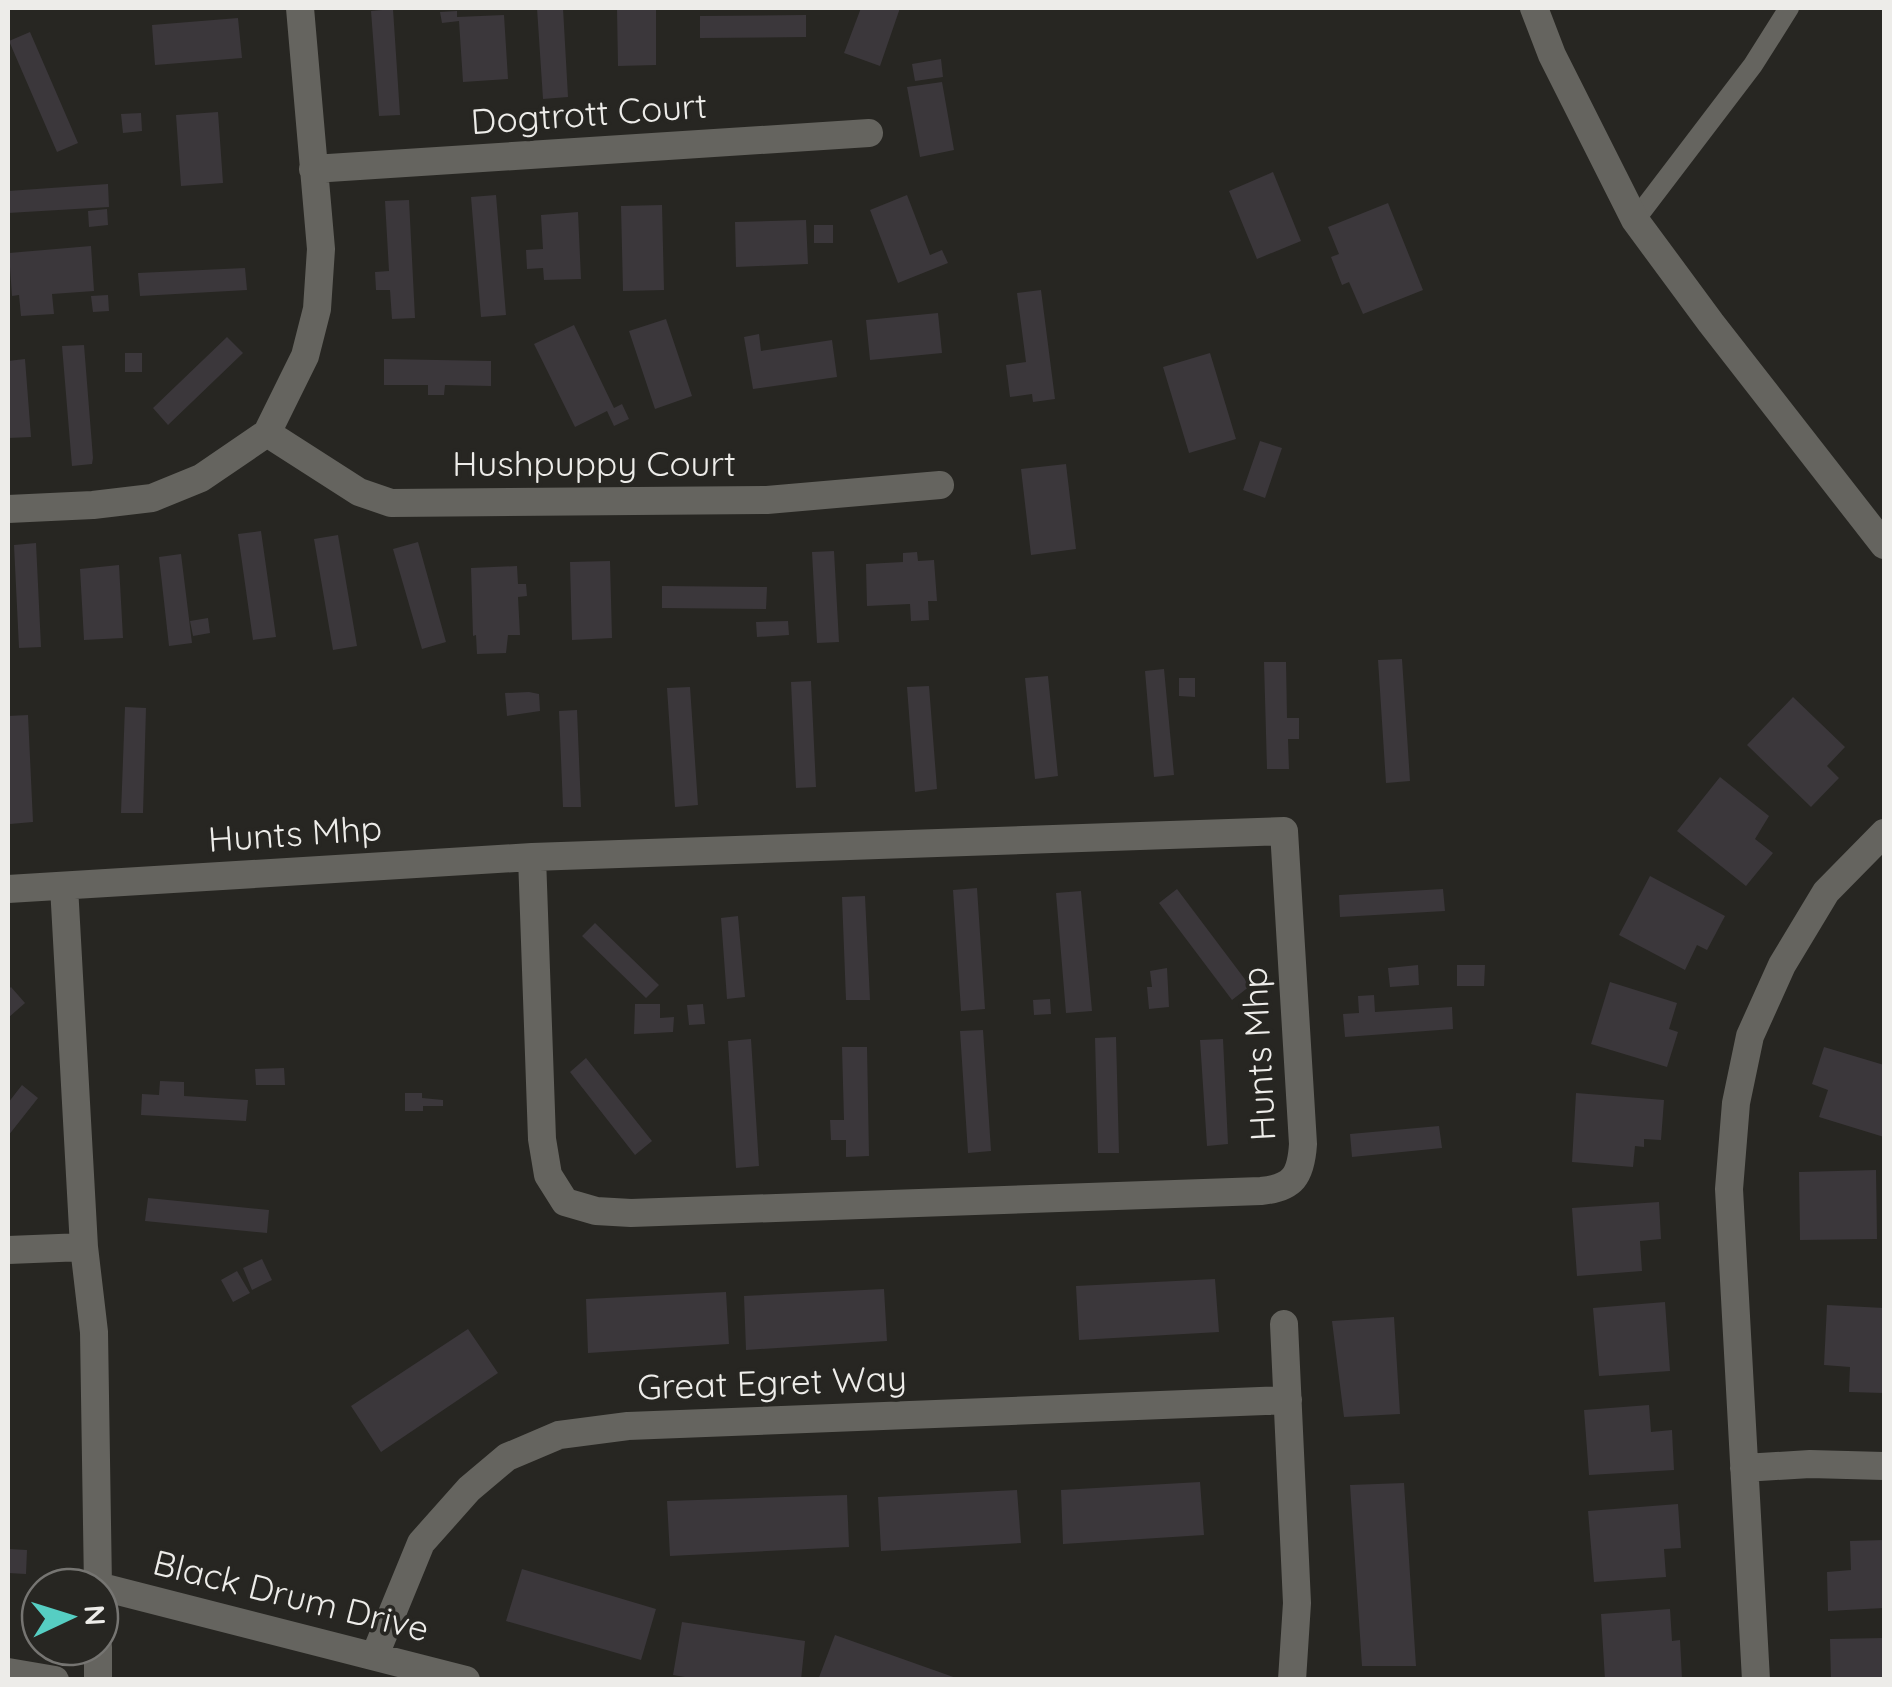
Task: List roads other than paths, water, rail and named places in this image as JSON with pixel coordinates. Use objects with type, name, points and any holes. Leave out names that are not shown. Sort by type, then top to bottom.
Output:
[{"type":"street","points":[[8,508],[152,498],[201,478],[267,433],[304,356],[317,309],[320,249],[300,8]]},
{"type":"street","points":[[1534,8],[1552,55],[1635,220],[1884,545]]},
{"type":"street","name":"Dogtrott Court","points":[[313,170],[870,133]]},
{"type":"street","name":"Hushpuppy Court","points":[[267,433],[359,492],[391,503],[767,500],[940,485]]},
{"type":"street","name":"Hunts Mhp","points":[[8,890],[532,857],[1284,832],[1302,1165],[1293,1179],[1279,1189],[1260,1192],[631,1212],[596,1211],[565,1202],[548,1175],[542,1139],[532,857]]},
{"type":"street","points":[[1756,1680],[1729,1189],[1736,1103],[1750,1036],[1782,965],[1826,892],[1884,833]]},
{"type":"street","points":[[64,886],[84,1246],[94,1332],[98,1567]]},
{"type":"street","points":[[8,1250],[84,1246]]},
{"type":"street","points":[[1284,1324],[1297,1603],[1292,1680]]},
{"type":"street","name":"Great Egret Way","points":[[375,1656],[422,1544],[469,1488],[507,1457],[560,1435],[628,1426],[1288,1400]]},
{"type":"street","points":[[1744,1468],[1810,1464],[1884,1466]]},
{"type":"street","name":"Black Drum Drive","points":[[120,1592],[466,1680]]},
{"type":"street","points":[[8,1672],[54,1680]]},
{"type":"lane","points":[[1635,220],[1753,65],[1789,8]]}]
